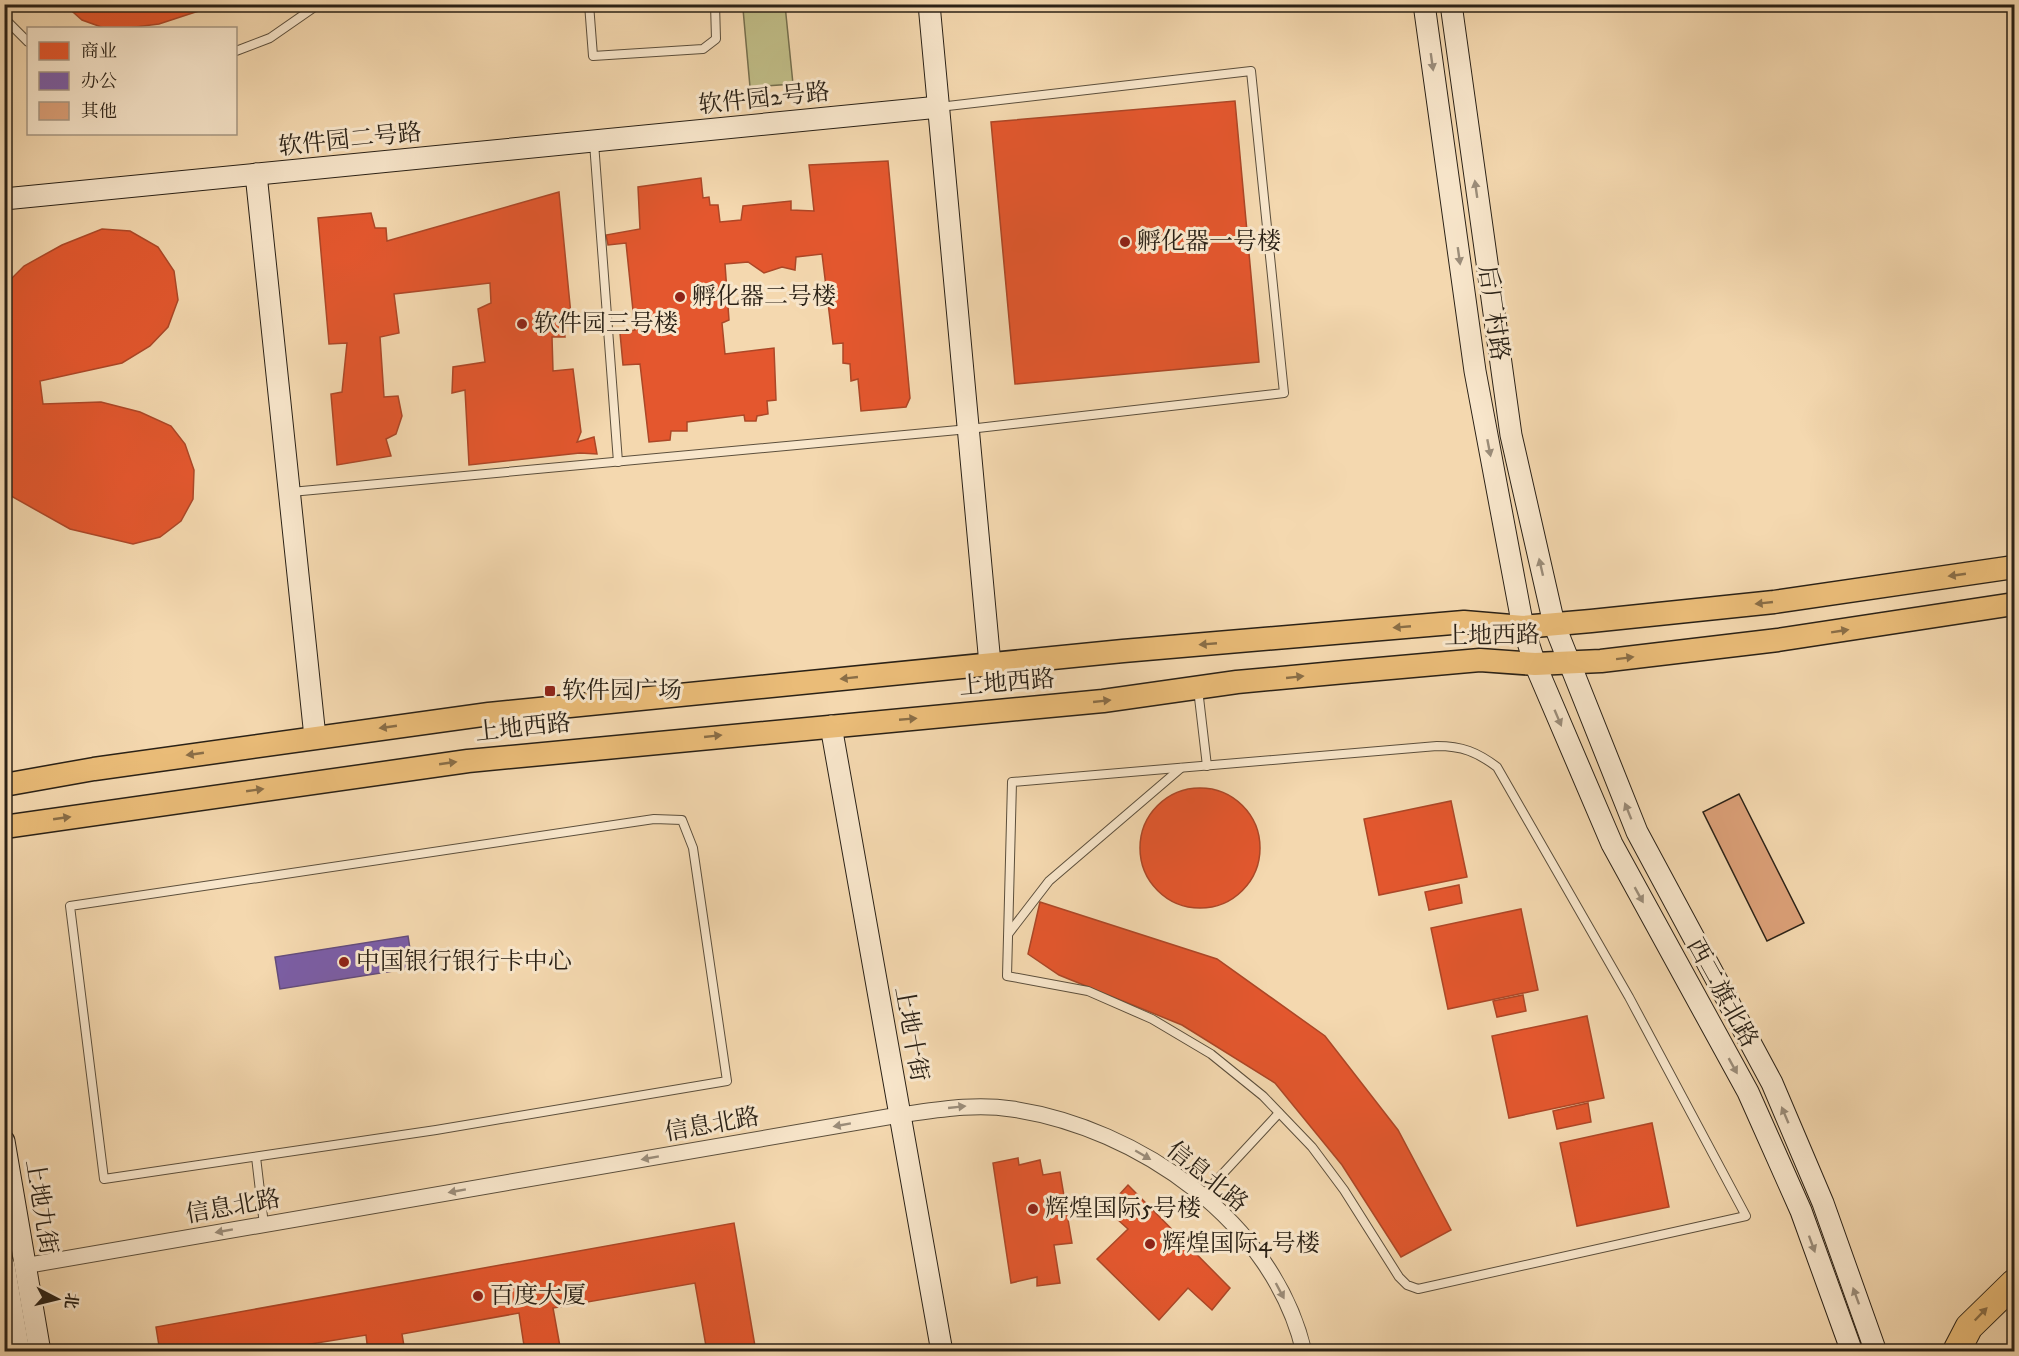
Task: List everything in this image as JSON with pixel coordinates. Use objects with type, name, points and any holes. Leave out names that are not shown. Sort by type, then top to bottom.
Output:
[{"type":"highway","points":[[1956,1352],[1969,1327],[2014,1282]]},
{"type":"main road","points":[[929,4],[990,664]]},
{"type":"main road","name":"后厂村路","points":[[1424,4],[1475,372],[1523,627],[1535,664]]},
{"type":"main road","name":"后厂村路","points":[[1451,4],[1510,435],[1554,624],[1567,662]]},
{"type":"main road","name":"软件园2号路","points":[[593,141],[939,107]]},
{"type":"main road","name":"软件园二号路","points":[[4,199],[593,141]]},
{"type":"main road","points":[[256,174],[315,737]]},
{"type":"main road","name":"上地西路","points":[[4,784],[315,737],[489,714],[990,664],[1464,622],[1523,627],[1774,602],[2014,567]]},
{"type":"main road","name":"上地西路","points":[[4,827],[468,761],[1103,701],[1198,688],[1480,660],[1535,664],[1601,661],[1778,640],[2014,604]]},
{"type":"main road","name":"西二旗北路","points":[[1567,662],[1637,832],[1772,1083],[1823,1203],[1876,1352]]},
{"type":"main road","name":"西二旗北路","points":[[1535,664],[1611,844],[1748,1092],[1801,1212],[1852,1352]]},
{"type":"main road","name":"上地十街","points":[[831,726],[942,1352]]},
{"type":"main road","name":"上地九街","points":[[4,1141],[20,1352]]},
{"type":"main road","name":"上地九街","points":[[14,1265],[40,1352]]},
{"type":"street","name":"信息北路","points":[[14,1265],[899,1115],[972,1106],[1013,1109],[1071,1124],[1126,1145],[1166,1169],[1232,1222],[1258,1253],[1281,1291],[1304,1352]]},
{"type":"lane","points":[[237,51],[270,38],[319,4]]},
{"type":"lane","points":[[589,4],[593,56],[703,49],[716,39],[716,4]]},
{"type":"lane","points":[[4,18],[27,41]]},
{"type":"lane","points":[[290,492],[969,429],[1284,393],[1251,71],[939,107]]},
{"type":"lane","points":[[593,141],[618,462]]},
{"type":"lane","points":[[1198,688],[1207,766]]},
{"type":"lane","points":[[1437,746],[1460,746],[1481,755],[1497,767],[1629,997],[1746,1216],[1418,1289],[1407,1285],[1400,1277],[1344,1190],[1312,1148],[1279,1113],[1211,1054],[1152,1019],[1088,991],[1007,976],[1012,782],[1181,768],[1437,746]]},
{"type":"lane","points":[[1008,935],[1049,881],[1181,768]]},
{"type":"lane","points":[[654,819],[682,820],[693,848],[727,1080],[581,1107],[256,1157],[104,1179],[70,906],[654,819]]},
{"type":"lane","points":[[1202,1196],[1279,1113]]},
{"type":"lane","points":[[256,1157],[264,1224]]},
{"type":"shaded area","points":[[785,5],[793,84],[750,87],[743,9]]},
{"type":"building: 商业","points":[[64,4],[220,4],[159,24],[135,27],[101,27],[82,20]]},
{"type":"building: 商业","points":[[1536,4],[1560,4],[1537,7]]},
{"type":"building: 商业","name":"孵化器一号楼","points":[[1235,101],[1259,362],[1015,384],[991,122]]},
{"type":"building: 商业","name":"孵化器二号楼","points":[[888,161],[910,398],[906,407],[861,411],[858,379],[851,381],[850,364],[843,363],[843,343],[833,344],[822,254],[796,257],[795,270],[782,267],[764,273],[748,262],[725,264],[729,320],[722,323],[725,354],[774,348],[776,400],[767,401],[768,414],[757,416],[756,421],[745,421],[744,415],[687,422],[687,431],[671,431],[670,440],[649,442],[640,364],[623,365],[620,333],[635,330],[626,243],[608,245],[606,235],[640,229],[638,187],[701,178],[703,198],[709,197],[710,205],[718,205],[720,222],[741,220],[743,206],[791,201],[791,210],[814,211],[809,165]]},
{"type":"building: 商业","name":"软件园三号楼","points":[[559,192],[571,315],[562,315],[565,337],[552,337],[553,371],[573,369],[581,432],[577,442],[594,437],[597,454],[580,453],[469,465],[465,390],[452,393],[453,367],[485,362],[478,309],[491,303],[490,283],[394,294],[399,333],[380,337],[384,397],[398,396],[402,416],[396,434],[386,439],[391,456],[337,465],[331,394],[342,392],[347,343],[329,344],[318,218],[371,213],[375,228],[386,228],[387,241]]},
{"type":"building: 商业","points":[[102,229],[130,231],[158,247],[174,271],[178,300],[168,327],[150,346],[122,363],[40,381],[43,404],[101,402],[140,412],[171,426],[185,444],[194,470],[193,499],[181,521],[160,537],[133,544],[70,529],[11,496],[4,487],[4,286],[24,266],[62,245]]},
{"type":"building: 商业","points":[[1200,788],[1223,792],[1243,805],[1256,825],[1260,848],[1256,871],[1243,891],[1223,904],[1200,908],[1177,904],[1157,891],[1144,871],[1140,848],[1144,825],[1157,805],[1177,792]]},
{"type":"building: 商业","points":[[1451,801],[1467,877],[1379,895],[1364,819]]},
{"type":"building: 商业","points":[[1459,885],[1462,903],[1429,910],[1425,892]]},
{"type":"building: 商业","points":[[1040,902],[1217,959],[1325,1036],[1398,1130],[1451,1230],[1401,1257],[1342,1165],[1275,1083],[1182,1025],[1059,975],[1028,954]]},
{"type":"building: 商业","points":[[1521,909],[1538,990],[1448,1009],[1431,928]]},
{"type":"building: 商业","points":[[1523,995],[1526,1011],[1497,1017],[1493,1001]]},
{"type":"building: 商业","points":[[1587,1016],[1604,1098],[1509,1118],[1492,1036]]},
{"type":"building: 商业","points":[[1588,1103],[1591,1122],[1557,1129],[1553,1111]]},
{"type":"building: 商业","points":[[1652,1123],[1669,1207],[1577,1226],[1560,1143]]},
{"type":"building: 商业","name":"辉煌国际5号楼","points":[[1018,1158],[1019,1165],[1040,1160],[1043,1175],[1060,1172],[1072,1243],[1054,1245],[1060,1283],[1037,1286],[1037,1277],[1011,1283],[993,1163]]},
{"type":"building: 商业","name":"辉煌国际4号楼","points":[[1128,1185],[1230,1288],[1212,1310],[1188,1288],[1159,1320],[1097,1259],[1128,1229],[1106,1209]]},
{"type":"building: 商业","name":"百度大厦","points":[[734,1223],[756,1352],[707,1352],[695,1283],[553,1308],[561,1352],[525,1352],[519,1313],[402,1334],[405,1352],[368,1352],[366,1335],[261,1352],[160,1352],[156,1327]]},
{"type":"building: 办公","name":"中国银行银行卡中心","points":[[408,936],[413,968],[280,989],[275,957]]},
{"type":"building: 其他","points":[[1739,794],[1804,923],[1767,941],[1703,812]]},
{"type":"place","name":"孵化器一号楼","points":[[1125,242]]},
{"type":"place","name":"孵化器二号楼","points":[[680,297]]},
{"type":"place","name":"软件园三号楼","points":[[522,324]]},
{"type":"place","name":"软件园广场","points":[[550,691]]},
{"type":"place","name":"中国银行银行卡中心","points":[[344,962]]},
{"type":"place","name":"辉煌国际5号楼","points":[[1033,1209]]},
{"type":"place","name":"辉煌国际4号楼","points":[[1150,1244]]},
{"type":"place","name":"百度大厦","points":[[478,1296]]}]
